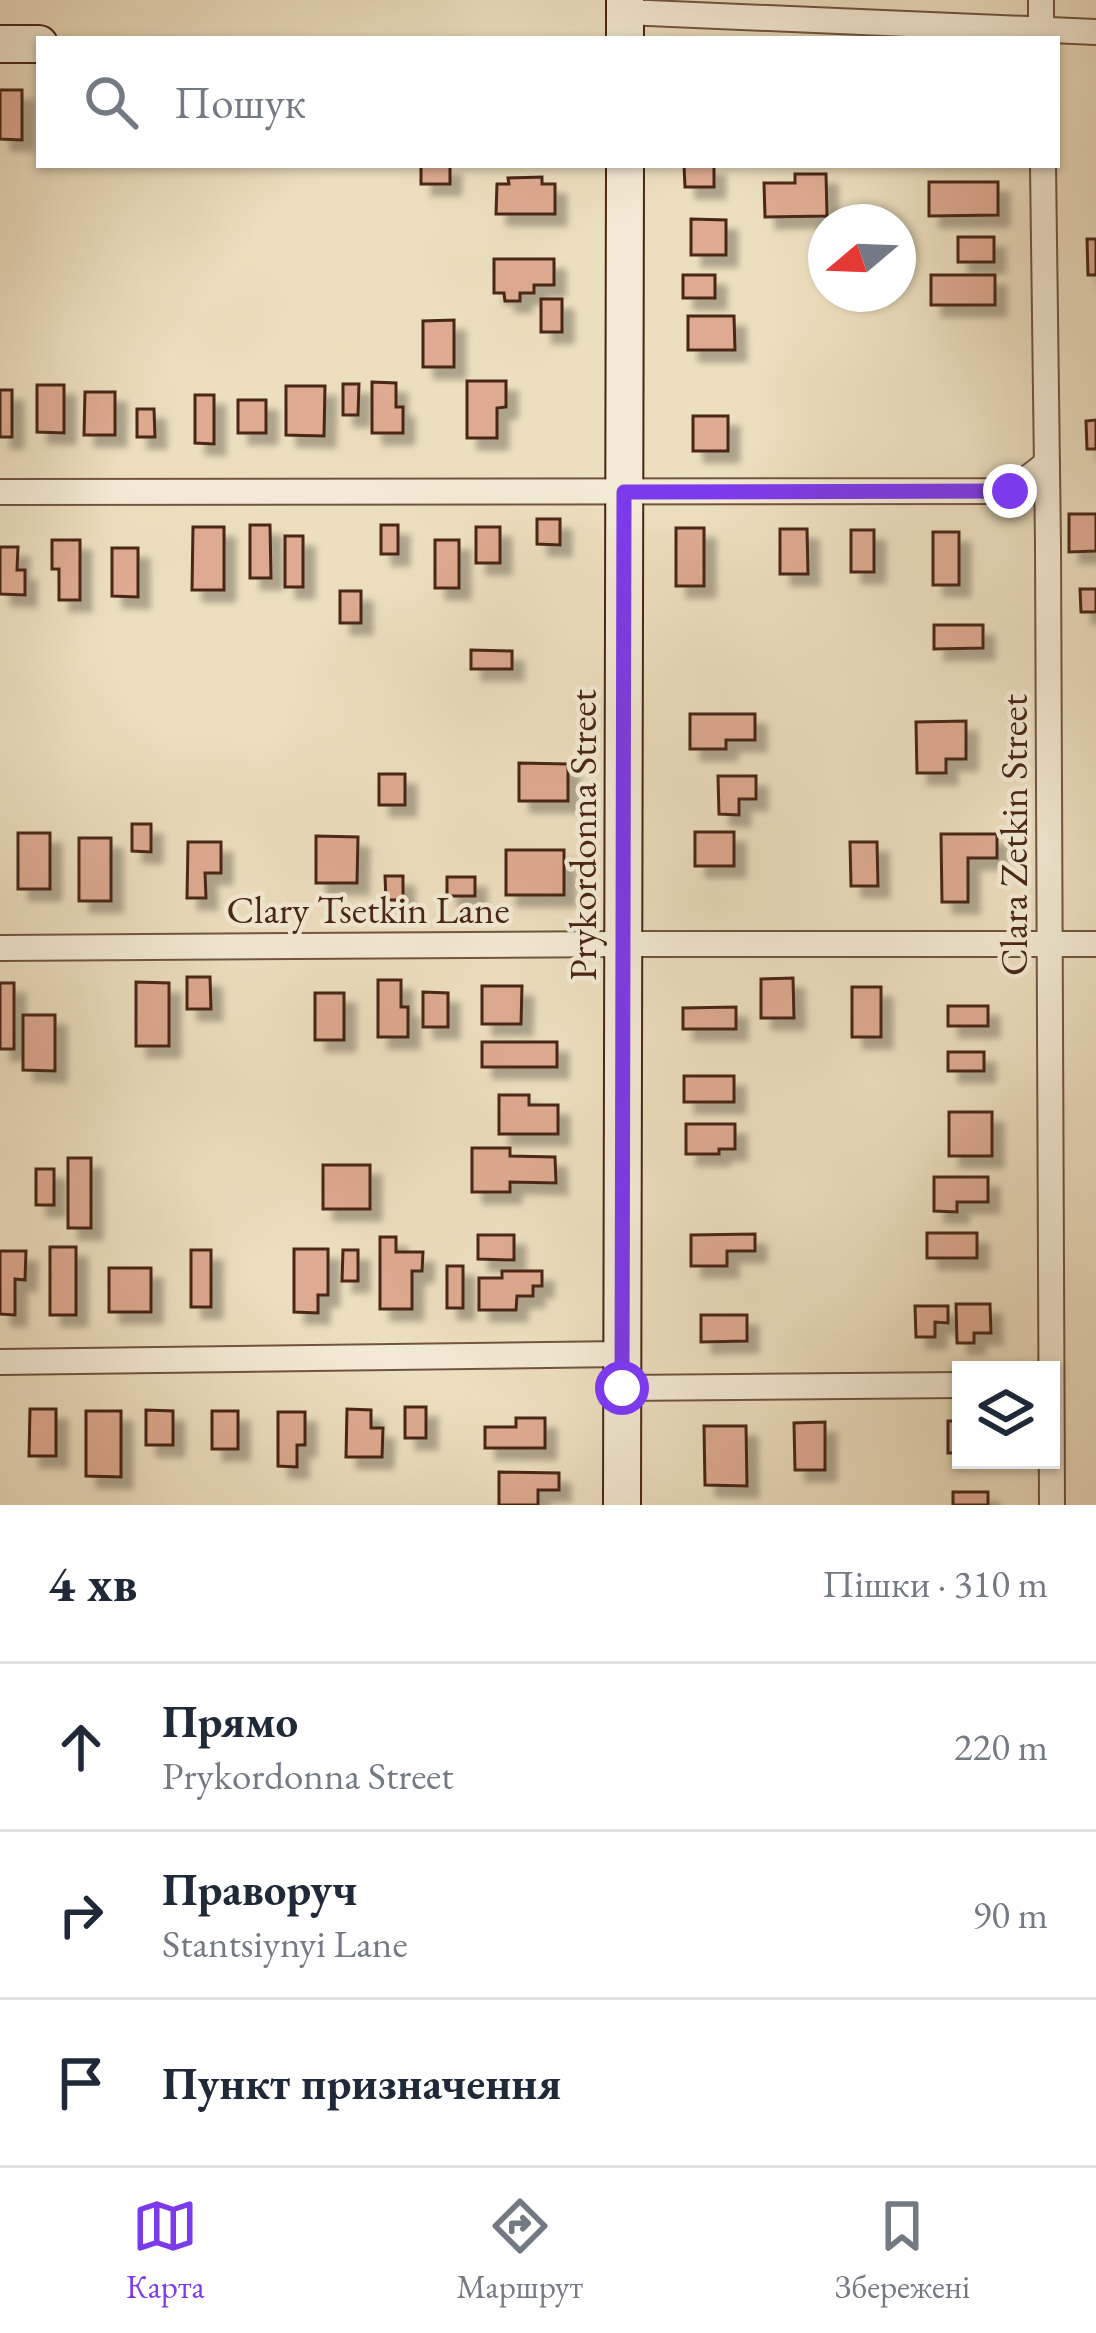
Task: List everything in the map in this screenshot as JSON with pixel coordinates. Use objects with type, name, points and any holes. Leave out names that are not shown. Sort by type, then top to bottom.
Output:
[{"type":"street","points":[[1041,0],[1041,34]]},
{"type":"street","points":[[625,17],[1041,34],[1096,32]]},
{"type":"street","points":[[0,44],[36,44]]},
{"type":"street","name":"Prykordonna Street","points":[[622,1505],[625,168]]},
{"type":"street","name":"Clara Zetkin Street","points":[[1043,168],[1051,1361]]},
{"type":"street","points":[[0,492],[1010,491],[1047,464]]},
{"type":"street","name":"Clary Tsetkin Lane","points":[[0,948],[1096,944]]},
{"type":"street","points":[[0,1362],[623,1371],[952,1385]]},
{"type":"street","name":"Clara Zetkin Street","points":[[1052,1469],[1052,1505]]},
{"type":"building","points":[[0,90],[22,90],[22,140],[0,139]]},
{"type":"building","points":[[421,168],[450,168],[450,184],[421,184]]},
{"type":"building","points":[[684,168],[714,168],[714,187],[685,187]]},
{"type":"building","points":[[795,174],[826,174],[827,204],[808,204],[808,216],[765,217],[764,183],[795,183]]},
{"type":"building","points":[[542,177],[542,184],[555,184],[555,214],[496,214],[497,184],[509,184],[508,178]]},
{"type":"building","points":[[929,182],[998,182],[998,215],[929,216]]},
{"type":"building","points":[[691,219],[726,220],[726,255],[691,255]]},
{"type":"building","points":[[958,237],[994,237],[994,262],[958,262]]},
{"type":"building","points":[[1087,239],[1096,239],[1096,275],[1088,275]]},
{"type":"building","points":[[494,259],[554,259],[554,285],[534,285],[534,293],[520,293],[520,301],[505,301],[504,293],[494,293]]},
{"type":"building","points":[[683,275],[715,275],[715,298],[683,298]]},
{"type":"building","points":[[931,275],[995,275],[995,305],[931,305]]},
{"type":"building","points":[[541,299],[562,299],[562,332],[541,332]]},
{"type":"building","points":[[688,316],[734,316],[735,350],[688,350]]},
{"type":"building","points":[[454,320],[454,367],[423,367],[423,321]]},
{"type":"building","points":[[467,381],[506,381],[506,407],[497,408],[497,438],[467,438]]},
{"type":"building","points":[[372,382],[396,383],[396,407],[403,407],[403,433],[372,433]]},
{"type":"building","points":[[343,384],[359,384],[358,415],[343,415]]},
{"type":"building","points":[[37,385],[64,385],[64,433],[37,432]]},
{"type":"building","points":[[286,386],[325,386],[324,436],[286,435]]},
{"type":"building","points":[[0,390],[12,390],[12,437],[0,437]]},
{"type":"building","points":[[85,392],[115,392],[115,435],[84,435]]},
{"type":"building","points":[[195,395],[214,395],[214,444],[195,443]]},
{"type":"building","points":[[238,400],[266,400],[266,433],[238,433]]},
{"type":"building","points":[[137,409],[154,409],[155,437],[137,437]]},
{"type":"building","points":[[693,416],[728,416],[728,451],[693,451]]},
{"type":"building","points":[[1096,420],[1096,449],[1087,449],[1086,421]]},
{"type":"building","points":[[1069,514],[1096,514],[1096,551],[1069,552]]},
{"type":"building","points":[[537,519],[560,519],[560,545],[537,544]]},
{"type":"building","points":[[250,525],[270,525],[271,578],[250,578]]},
{"type":"building","points":[[381,525],[398,525],[398,554],[381,554]]},
{"type":"building","points":[[193,527],[224,527],[224,590],[192,590]]},
{"type":"building","points":[[476,527],[500,527],[500,563],[476,563]]},
{"type":"building","points":[[676,528],[704,528],[704,586],[676,586]]},
{"type":"building","points":[[780,529],[807,529],[808,574],[780,574]]},
{"type":"building","points":[[851,530],[874,530],[874,572],[851,572]]},
{"type":"building","points":[[933,532],[959,532],[959,585],[933,585]]},
{"type":"building","points":[[285,536],[303,536],[303,587],[285,587]]},
{"type":"building","points":[[52,540],[80,540],[80,600],[59,600]]},
{"type":"building","points":[[435,540],[459,540],[459,588],[435,588]]},
{"type":"building","points":[[0,547],[18,547],[17,570],[25,570],[25,595],[0,594]]},
{"type":"building","points":[[112,548],[138,548],[138,597],[112,596]]},
{"type":"building","points":[[1080,589],[1096,589],[1096,612],[1081,612]]},
{"type":"building","points":[[340,591],[361,591],[361,623],[340,623]]},
{"type":"building","points":[[934,625],[983,625],[983,648],[934,649]]},
{"type":"building","points":[[471,650],[512,651],[512,669],[471,669]]},
{"type":"building","points":[[690,714],[755,714],[755,740],[726,740],[726,749],[690,749]]},
{"type":"building","points":[[966,721],[966,759],[946,759],[946,773],[917,773],[916,722]]},
{"type":"building","points":[[519,763],[568,764],[568,801],[519,801]]},
{"type":"building","points":[[379,774],[405,774],[405,805],[379,805]]},
{"type":"building","points":[[718,776],[756,776],[756,799],[739,799],[739,815],[719,814]]},
{"type":"building","points":[[132,824],[151,824],[151,852],[132,851]]},
{"type":"building","points":[[695,832],[734,832],[734,866],[695,866]]},
{"type":"building","points":[[18,833],[50,833],[50,889],[18,889]]},
{"type":"building","points":[[941,834],[997,834],[997,858],[968,858],[968,902],[942,902]]},
{"type":"building","points":[[316,836],[358,837],[357,883],[316,883]]},
{"type":"building","points":[[79,838],[111,838],[111,901],[79,901]]},
{"type":"building","points":[[188,842],[221,842],[221,873],[205,873],[206,898],[187,898]]},
{"type":"building","points":[[850,842],[877,842],[878,886],[851,886]]},
{"type":"building","points":[[506,850],[564,850],[564,895],[506,895]]},
{"type":"building","points":[[385,876],[403,876],[403,900],[386,900]]},
{"type":"building","points":[[447,877],[475,877],[475,896],[447,896]]},
{"type":"building","points":[[187,977],[210,977],[211,1009],[187,1009]]},
{"type":"building","points":[[793,978],[794,1018],[761,1018],[761,979]]},
{"type":"building","points":[[378,980],[401,980],[401,1007],[408,1007],[408,1037],[378,1037]]},
{"type":"building","points":[[136,982],[169,983],[169,1046],[136,1046]]},
{"type":"building","points":[[0,983],[14,983],[14,1049],[0,1049]]},
{"type":"building","points":[[482,986],[522,986],[521,1024],[482,1024]]},
{"type":"building","points":[[852,987],[881,987],[881,1037],[852,1037]]},
{"type":"building","points":[[423,992],[448,993],[448,1027],[423,1027]]},
{"type":"building","points":[[315,993],[344,993],[344,1040],[315,1040]]},
{"type":"building","points":[[948,1006],[988,1006],[988,1026],[948,1026]]},
{"type":"building","points":[[736,1007],[736,1029],[683,1029],[683,1008]]},
{"type":"building","points":[[23,1015],[55,1015],[55,1071],[23,1070]]},
{"type":"building","points":[[482,1042],[557,1042],[557,1067],[482,1067]]},
{"type":"building","points":[[948,1052],[984,1052],[984,1071],[948,1071]]},
{"type":"building","points":[[684,1076],[734,1076],[734,1102],[684,1102]]},
{"type":"building","points":[[499,1095],[529,1095],[529,1105],[558,1105],[558,1134],[499,1134]]},
{"type":"building","points":[[949,1112],[992,1112],[992,1156],[949,1156]]},
{"type":"building","points":[[686,1124],[735,1124],[735,1149],[686,1154]]},
{"type":"building","points":[[472,1148],[510,1148],[510,1156],[555,1157],[556,1183],[510,1182],[510,1192],[472,1192]]},
{"type":"building","points":[[68,1158],[91,1158],[91,1228],[68,1228]]},
{"type":"building","points":[[323,1165],[370,1165],[370,1209],[323,1209]]},
{"type":"building","points":[[36,1169],[54,1169],[54,1205],[36,1205]]},
{"type":"building","points":[[934,1177],[988,1177],[988,1202],[957,1202],[957,1212],[934,1211]]},
{"type":"building","points":[[927,1233],[977,1233],[977,1258],[927,1258]]},
{"type":"building","points":[[755,1234],[755,1251],[727,1251],[727,1266],[691,1266],[691,1235]]},
{"type":"building","points":[[478,1235],[514,1235],[514,1260],[478,1259]]},
{"type":"building","points":[[380,1237],[396,1237],[396,1252],[423,1252],[422,1271],[412,1271],[412,1309],[380,1309]]},
{"type":"building","points":[[50,1247],[76,1247],[76,1315],[50,1315]]},
{"type":"building","points":[[294,1249],[328,1249],[328,1295],[318,1295],[318,1313],[294,1312]]},
{"type":"building","points":[[191,1250],[211,1250],[211,1307],[191,1307]]},
{"type":"building","points":[[343,1250],[358,1250],[358,1281],[342,1281]]},
{"type":"building","points":[[0,1251],[26,1251],[25,1280],[15,1279],[15,1315],[0,1314]]},
{"type":"building","points":[[447,1266],[463,1266],[463,1308],[447,1308]]},
{"type":"building","points":[[109,1268],[151,1268],[151,1312],[109,1312]]},
{"type":"building","points":[[502,1271],[542,1271],[542,1286],[533,1286],[533,1296],[517,1296],[516,1310],[479,1310],[479,1278],[502,1278]]},
{"type":"building","points":[[956,1304],[990,1304],[991,1333],[974,1333],[974,1343],[957,1343]]},
{"type":"building","points":[[915,1306],[948,1306],[948,1323],[935,1322],[935,1337],[916,1337]]},
{"type":"building","points":[[701,1315],[747,1315],[747,1341],[701,1342]]},
{"type":"building","points":[[405,1407],[426,1407],[426,1438],[405,1438]]},
{"type":"building","points":[[30,1409],[56,1409],[56,1456],[29,1456]]},
{"type":"building","points":[[347,1409],[371,1410],[371,1428],[383,1428],[382,1457],[346,1457]]},
{"type":"building","points":[[146,1410],[173,1411],[173,1445],[146,1445]]},
{"type":"building","points":[[86,1411],[121,1411],[121,1477],[86,1476]]},
{"type":"building","points":[[212,1411],[238,1411],[238,1449],[212,1449]]},
{"type":"building","points":[[278,1412],[305,1412],[305,1445],[297,1445],[297,1467],[278,1466]]},
{"type":"building","points":[[516,1418],[545,1418],[545,1448],[485,1448],[485,1427],[516,1427]]},
{"type":"building","points":[[948,1421],[952,1421],[952,1453],[948,1453]]},
{"type":"building","points":[[825,1422],[825,1470],[795,1470],[794,1423]]},
{"type":"building","points":[[704,1426],[746,1426],[747,1486],[705,1485]]},
{"type":"building","points":[[499,1472],[559,1473],[559,1490],[538,1490],[538,1505],[499,1505]]},
{"type":"building","points":[[953,1492],[988,1492],[988,1505],[953,1505]]},
{"type":"route","points":[[622,1388],[624,492],[1010,491]]}]
